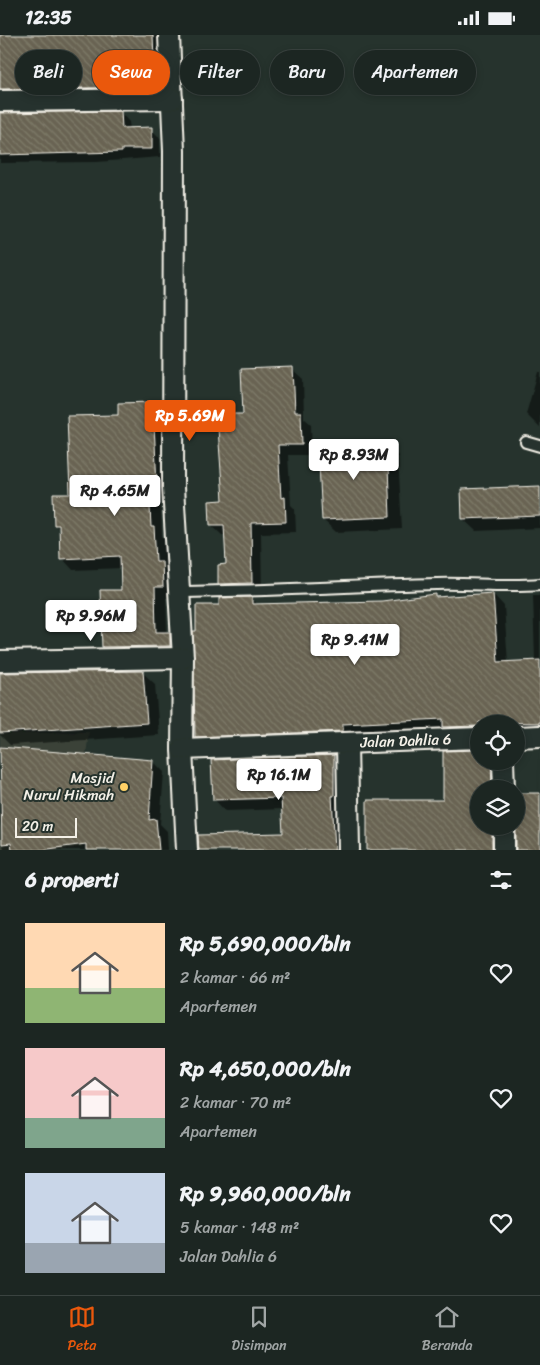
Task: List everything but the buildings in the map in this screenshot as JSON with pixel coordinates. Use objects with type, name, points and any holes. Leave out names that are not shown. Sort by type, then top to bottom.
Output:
[{"type":"street","points":[[169,35],[175,229],[172,416],[178,592],[183,658],[182,749],[187,850]]},
{"type":"street","points":[[0,101],[172,99]]},
{"type":"street","points":[[0,661],[183,658]]},
{"type":"street","points":[[525,737],[540,736]]},
{"type":"street","name":"Jalan Dahlia 6","points":[[182,749],[470,739]]},
{"type":"street","points":[[348,743],[349,850]]},
{"type":"street","points":[[504,835],[504,850]]},
{"type":"lane","points":[[526,442],[540,446]]},
{"type":"lane","points":[[178,592],[285,591],[468,583],[516,587],[540,584]]},
{"type":"shaded area","points":[[89,732],[80,801],[82,847],[62,850],[0,850],[0,734]]},
{"type":"place","name":"Masjid Nurul Hikmah","points":[[124,787]]}]
